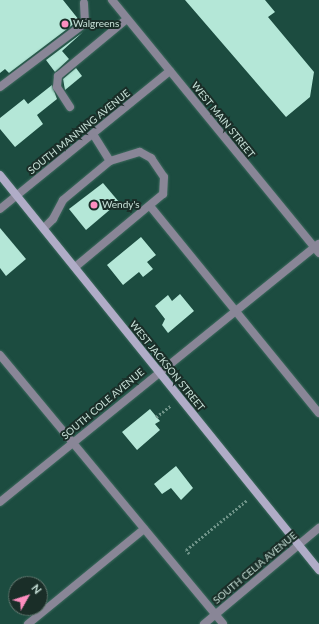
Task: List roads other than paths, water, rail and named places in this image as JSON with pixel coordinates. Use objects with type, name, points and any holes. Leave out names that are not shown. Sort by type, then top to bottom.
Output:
[{"type":"main road","name":"WEST JACKSON STREET","points":[[0,175],[319,570]]},
{"type":"street","name":"WEST MAIN STREET","points":[[112,0],[318,248]]},
{"type":"street","points":[[0,87],[85,23],[84,4]]},
{"type":"street","points":[[70,107],[57,87],[58,76],[128,19]]},
{"type":"street","name":"SOUTH MANNING AVENUE","points":[[0,209],[170,71]]},
{"type":"street","points":[[93,134],[110,161]]},
{"type":"street","points":[[44,228],[53,219],[64,200],[110,161],[140,152],[151,158],[166,184],[163,194],[75,267]]},
{"type":"street","points":[[150,206],[319,413]]},
{"type":"street","name":"SOUTH COLE AVENUE","points":[[0,502],[158,371],[236,313],[318,248]]},
{"type":"street","points":[[0,355],[223,624]]},
{"type":"street","name":"SOUTH CELIA AVENUE","points":[[204,624],[319,528]]},
{"type":"street","points":[[28,624],[144,530]]},
{"type":"place","name":"Walgreens","points":[[65,24]]},
{"type":"place","name":"Wendy's","points":[[94,205]]}]
